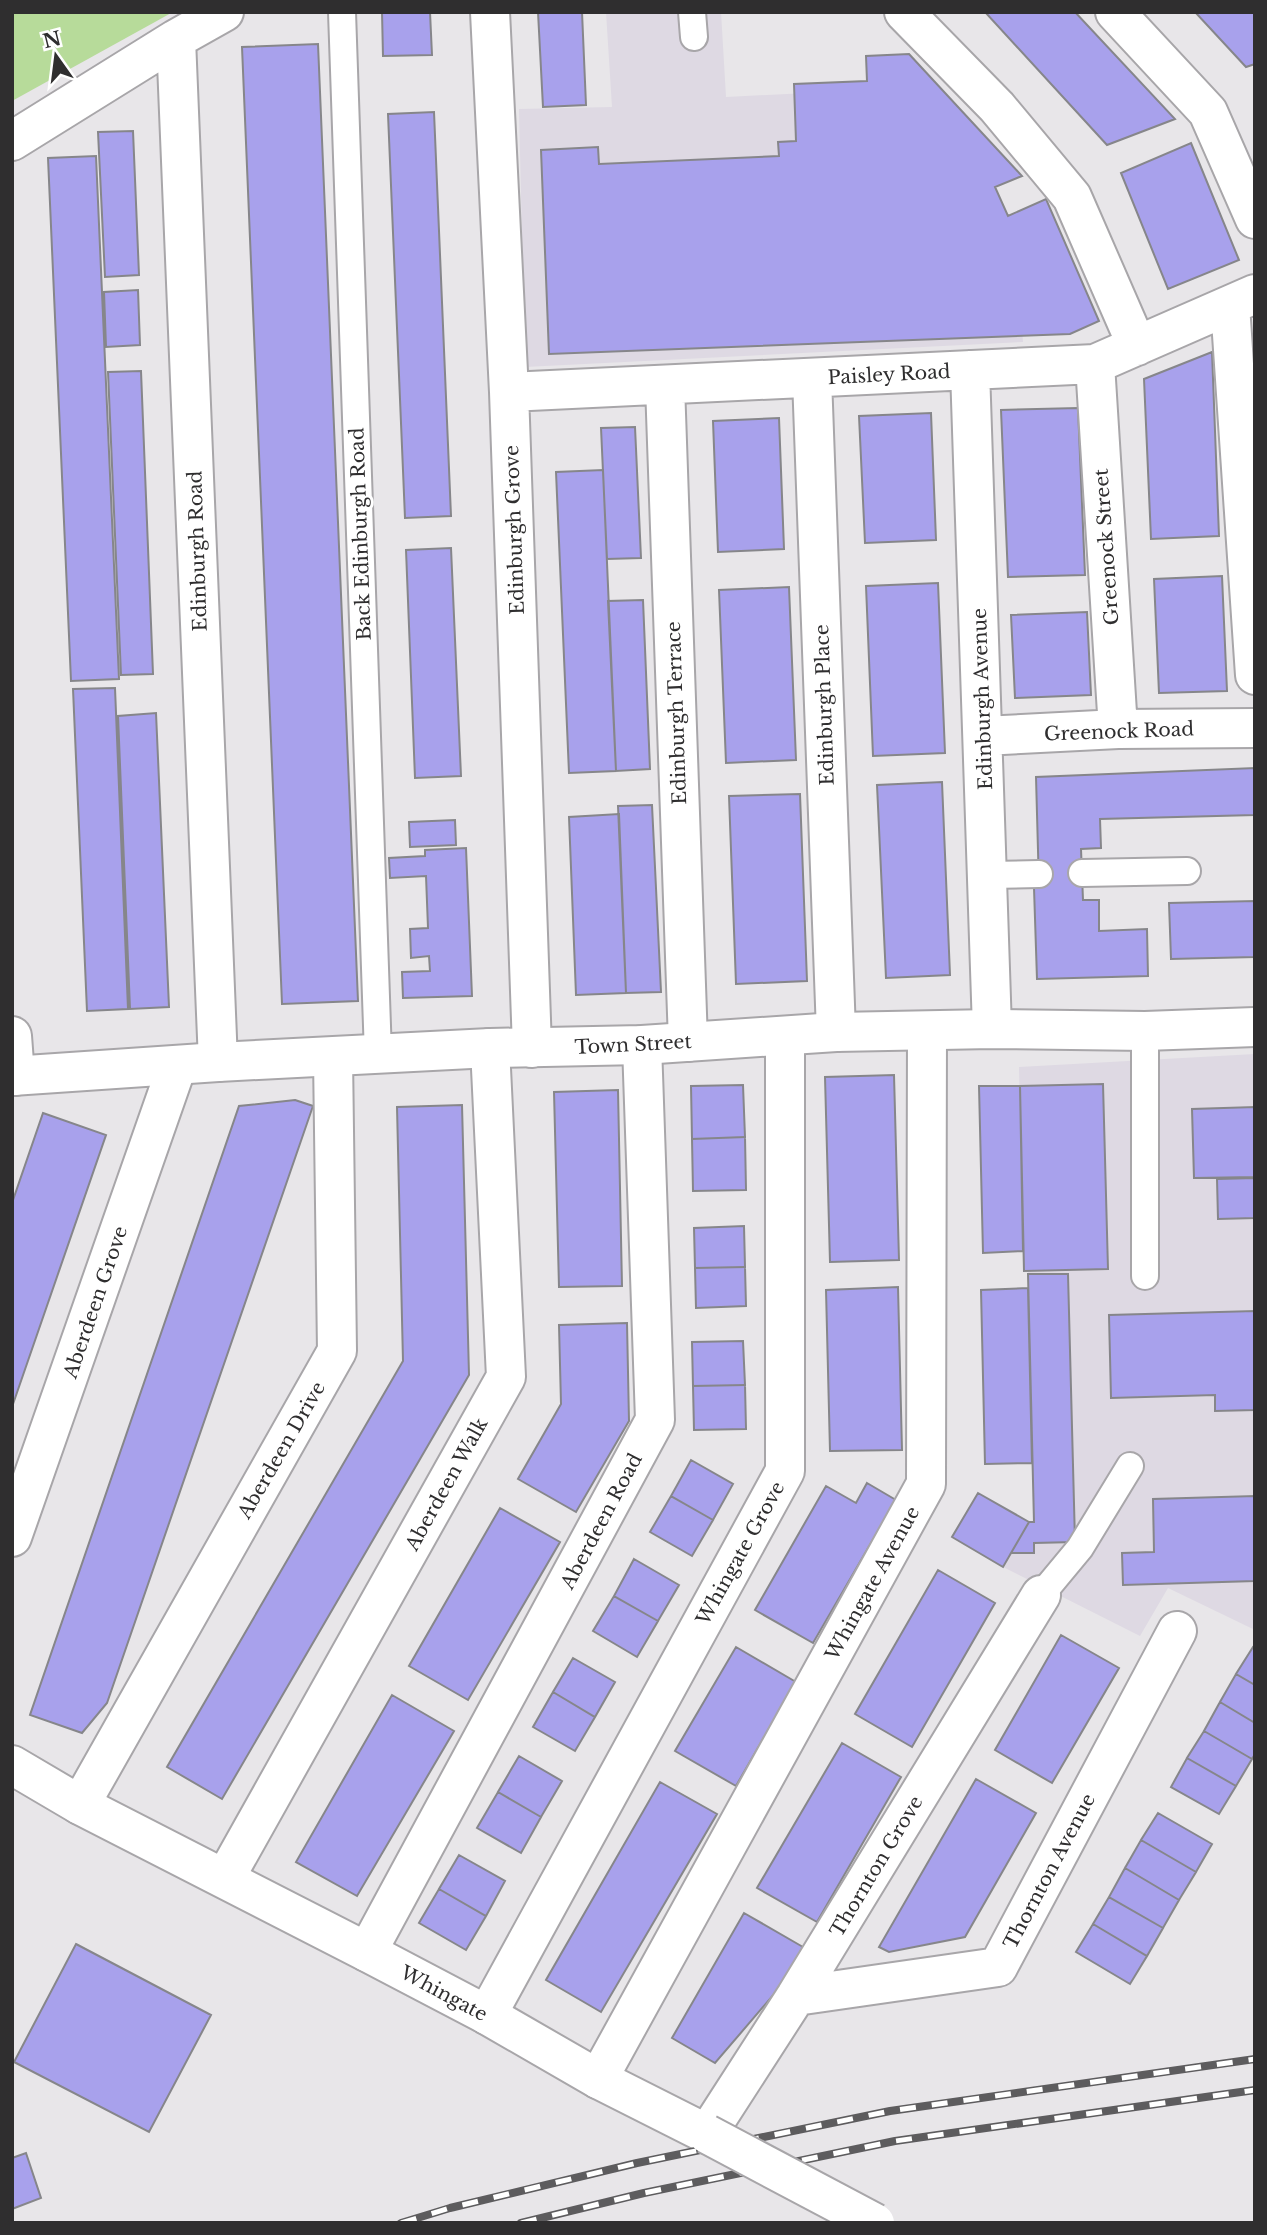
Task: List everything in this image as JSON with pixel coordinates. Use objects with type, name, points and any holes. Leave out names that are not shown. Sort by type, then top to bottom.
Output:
[{"type":"street","points":[[12,141],[224,12]]},
{"type":"street","name":"Edinburgh Grove","points":[[490,12],[509,392],[532,1048]]},
{"type":"street","points":[[904,12],[997,107],[1072,197],[1137,346]]},
{"type":"street","points":[[1115,12],[1208,112],[1255,219]]},
{"type":"street","name":"Edinburgh Road","points":[[176,39],[218,1062]]},
{"type":"street","points":[[1242,299],[1255,675]]},
{"type":"street","name":"Paisley Road","points":[[509,392],[1095,364],[1242,299]]},
{"type":"street","name":"Greenock Street","points":[[1095,364],[1118,729]]},
{"type":"street","name":"Edinburgh Avenue","points":[[970,370],[992,1029]]},
{"type":"street","name":"Edinburgh Place","points":[[812,378],[836,1032]]},
{"type":"street","name":"Edinburgh Terrace","points":[[665,385],[688,1042]]},
{"type":"street","name":"Greenock Road","points":[[983,736],[1118,729],[1255,728]]},
{"type":"street","name":"Town Street","points":[[13,1078],[218,1062],[490,1048],[642,1045],[836,1032],[992,1029],[1145,1031],[1255,1027]]},
{"type":"street","name":"Whingate Avenue","points":[[598,2080],[926,1484],[927,1031]]},
{"type":"street","points":[[12,1036],[13,1078]]},
{"type":"street","name":"Whingate Grove","points":[[487,2015],[785,1471],[785,1037]]},
{"type":"street","name":"Aberdeen Road","points":[[367,1952],[655,1420],[642,1045]]},
{"type":"street","name":"Aberdeen Walk","points":[[225,1878],[506,1377],[490,1048]]},
{"type":"street","name":"Aberdeen Drive","points":[[80,1805],[337,1350],[333,1057]]},
{"type":"street","name":"Aberdeen Grove","points":[[12,1537],[177,1066]]},
{"type":"street","name":"Thornton Grove","points":[[707,2134],[796,1996],[1041,1595]]},
{"type":"street","name":"Thornton Avenue","points":[[796,1996],[998,1967],[1177,1631]]},
{"type":"street","name":"Whingate","points":[[12,1765],[80,1805],[487,2015],[598,2080],[875,2223]]},
{"type":"lane","name":"Back Edinburgh Road","points":[[342,12],[378,1055]]},
{"type":"lane","points":[[1082,873],[1187,871]]},
{"type":"lane","points":[[987,875],[1039,874]]},
{"type":"lane","points":[[1145,1031],[1145,1276]]},
{"type":"lane","points":[[1041,1595],[1080,1548],[1130,1466]]},
{"type":"shaded area","points":[[606,12],[721,12],[726,97],[887,89],[1015,234],[1023,342],[525,367],[519,109],[612,107]]},
{"type":"shaded area","points":[[1255,1054],[1255,1630],[1168,1588],[1140,1636],[1003,1567],[1029,1522],[1034,1522],[1028,1272],[1024,1271],[1023,1251],[1019,1067]]},
{"type":"green space","points":[[12,12],[173,12],[12,101]]},
{"type":"building","points":[[382,12],[430,12],[432,55],[383,56]]},
{"type":"building","points":[[538,12],[582,12],[586,105],[543,107]]},
{"type":"building","points":[[985,12],[1075,12],[1175,119],[1107,145]]},
{"type":"building","points":[[1195,12],[1255,12],[1255,64],[1246,67]]},
{"type":"building","points":[[318,44],[358,1001],[282,1004],[242,47]]},
{"type":"building","points":[[909,54],[1022,176],[995,187],[1008,216],[1046,199],[1099,321],[1070,334],[549,354],[541,150],[598,147],[599,164],[779,156],[778,142],[796,141],[794,84],[867,81],[866,56]]},
{"type":"building","points":[[434,112],[451,516],[405,518],[388,114]]},
{"type":"building","points":[[133,131],[139,275],[105,277],[98,132]]},
{"type":"building","points":[[1191,143],[1239,260],[1168,289],[1121,173]]},
{"type":"building","points":[[96,156],[119,679],[71,681],[48,158]]},
{"type":"building","points":[[138,290],[140,345],[106,347],[104,292]]},
{"type":"building","points":[[1212,352],[1219,536],[1151,539],[1144,379]]},
{"type":"building","points":[[141,371],[153,674],[121,675],[108,372]]},
{"type":"building","points":[[1078,408],[1085,575],[1008,577],[1001,410]]},
{"type":"building","points":[[931,413],[936,540],[865,543],[859,416]]},
{"type":"building","points":[[779,418],[784,549],[718,552],[713,421]]},
{"type":"building","points":[[635,427],[641,558],[607,559],[601,428]]},
{"type":"building","points":[[603,470],[616,771],[569,773],[556,472]]},
{"type":"building","points":[[451,548],[461,776],[415,778],[406,550]]},
{"type":"building","points":[[1222,576],[1227,691],[1159,693],[1154,579]]},
{"type":"building","points":[[938,583],[945,753],[873,756],[866,586]]},
{"type":"building","points":[[789,587],[796,760],[726,763],[719,590]]},
{"type":"building","points":[[643,600],[650,769],[616,771],[608,601]]},
{"type":"building","points":[[1087,612],[1091,695],[1015,698],[1011,615]]},
{"type":"building","points":[[115,688],[128,1009],[87,1011],[73,689]]},
{"type":"building","points":[[156,713],[169,1007],[130,1009],[118,716]]},
{"type":"building","points":[[1255,768],[1255,815],[1100,819],[1101,848],[1081,849],[1083,900],[1099,900],[1099,931],[1147,929],[1148,976],[1037,979],[1034,888],[1039,887],[1036,777]]},
{"type":"building","points":[[942,782],[950,975],[886,978],[877,785]]},
{"type":"building","points":[[800,794],[807,981],[736,984],[729,796]]},
{"type":"building","points":[[652,805],[661,992],[626,993],[618,806]]},
{"type":"building","points":[[619,814],[626,993],[576,995],[569,817]]},
{"type":"building","points":[[455,820],[456,845],[410,847],[409,822]]},
{"type":"building","points":[[466,848],[472,996],[403,998],[402,972],[430,971],[429,956],[411,958],[410,929],[428,928],[426,876],[390,878],[389,858],[425,856],[425,850]]},
{"type":"building","points":[[1255,901],[1255,957],[1171,959],[1169,903]]},
{"type":"building","points":[[894,1075],[899,1260],[830,1262],[825,1077]]},
{"type":"building","points":[[1103,1084],[1108,1269],[1024,1271],[1020,1086]]},
{"type":"building","points":[[743,1085],[745,1137],[692,1139],[691,1086]]},
{"type":"building","points":[[979,1086],[1020,1086],[1023,1251],[983,1253]]},
{"type":"building","points":[[618,1090],[622,1286],[559,1287],[554,1092]]},
{"type":"building","points":[[295,1100],[313,1106],[107,1703],[82,1733],[30,1715],[239,1106]]},
{"type":"building","points":[[462,1105],[469,1375],[222,1799],[167,1767],[403,1361],[397,1107]]},
{"type":"building","points":[[1255,1107],[1255,1177],[1194,1178],[1192,1109]]},
{"type":"building","points":[[43,1113],[106,1135],[12,1407],[12,1203]]},
{"type":"building","points":[[745,1137],[746,1190],[693,1191],[692,1139]]},
{"type":"building","points":[[1255,1178],[1255,1218],[1218,1219],[1217,1179]]},
{"type":"building","points":[[744,1226],[745,1267],[695,1268],[694,1228]]},
{"type":"building","points":[[745,1267],[746,1306],[696,1308],[695,1268]]},
{"type":"building","points":[[1028,1274],[1068,1274],[1075,1542],[1034,1543],[1034,1553],[1011,1553],[1029,1522],[1034,1522]]},
{"type":"building","points":[[898,1287],[902,1450],[830,1451],[826,1290]]},
{"type":"building","points":[[1028,1288],[1032,1463],[985,1464],[981,1290]]},
{"type":"building","points":[[1255,1311],[1255,1410],[1215,1411],[1215,1395],[1111,1398],[1109,1315]]},
{"type":"building","points":[[627,1323],[629,1421],[576,1512],[518,1479],[561,1404],[559,1325]]},
{"type":"building","points":[[743,1341],[745,1385],[693,1386],[692,1342]]},
{"type":"building","points":[[745,1385],[746,1429],[694,1430],[693,1386]]},
{"type":"building","points":[[691,1460],[733,1484],[713,1520],[671,1496]]},
{"type":"building","points":[[867,1483],[896,1500],[813,1643],[755,1610],[826,1486],[856,1503]]},
{"type":"building","points":[[978,1493],[1029,1522],[1003,1567],[952,1537]]},
{"type":"building","points":[[671,1496],[713,1520],[692,1556],[650,1532]]},
{"type":"building","points":[[1255,1496],[1255,1581],[1123,1585],[1122,1553],[1154,1552],[1153,1499]]},
{"type":"building","points":[[500,1508],[560,1542],[468,1700],[409,1666]]},
{"type":"building","points":[[634,1559],[679,1585],[658,1621],[614,1596]]},
{"type":"building","points":[[938,1570],[995,1603],[912,1747],[855,1714]]},
{"type":"building","points":[[614,1596],[658,1621],[637,1657],[593,1631]]},
{"type":"building","points":[[1061,1635],[1119,1668],[1052,1783],[995,1750]]},
{"type":"building","points":[[736,1647],[796,1682],[736,1786],[675,1751]]},
{"type":"building","points":[[1253,1647],[1255,1648],[1255,1685],[1236,1674]]},
{"type":"building","points":[[573,1658],[615,1682],[595,1717],[553,1692]]},
{"type":"building","points":[[1236,1674],[1255,1685],[1255,1723],[1220,1702]]},
{"type":"building","points":[[553,1692],[595,1717],[575,1751],[533,1727]]},
{"type":"building","points":[[392,1695],[454,1731],[357,1896],[296,1862]]},
{"type":"building","points":[[1220,1702],[1255,1723],[1255,1754],[1252,1759],[1204,1731]]},
{"type":"building","points":[[1204,1731],[1252,1759],[1236,1786],[1187,1758]]},
{"type":"building","points":[[842,1743],[901,1777],[817,1922],[757,1888]]},
{"type":"building","points":[[519,1756],[562,1781],[541,1817],[498,1792]]},
{"type":"building","points":[[1187,1758],[1236,1786],[1219,1814],[1171,1787]]},
{"type":"building","points":[[976,1779],[1036,1813],[965,1937],[889,1952],[879,1947]]},
{"type":"building","points":[[660,1782],[717,1814],[601,2012],[546,1980]]},
{"type":"building","points":[[498,1792],[541,1817],[521,1853],[477,1828]]},
{"type":"building","points":[[1158,1813],[1212,1844],[1196,1872],[1141,1840]]},
{"type":"building","points":[[1141,1840],[1196,1872],[1179,1900],[1125,1868]]},
{"type":"building","points":[[459,1855],[505,1881],[486,1916],[439,1889]]},
{"type":"building","points":[[1125,1868],[1179,1900],[1163,1928],[1109,1897]]},
{"type":"building","points":[[439,1889],[486,1916],[466,1950],[419,1923]]},
{"type":"building","points":[[1109,1897],[1163,1928],[1147,1956],[1093,1924]]},
{"type":"building","points":[[744,1913],[803,1947],[781,1986],[715,2063],[672,2038]]},
{"type":"building","points":[[1093,1924],[1147,1956],[1130,1984],[1076,1952]]},
{"type":"building","points":[[76,1944],[211,2015],[149,2132],[14,2062]]},
{"type":"building","points":[[26,2153],[41,2198],[12,2209],[12,2158]]},
{"type":"railway","points":[[401,2223],[450,2208],[637,2163],[890,2111],[1255,2059]]},
{"type":"railway","points":[[521,2223],[644,2193],[895,2141],[1255,2090]]}]
